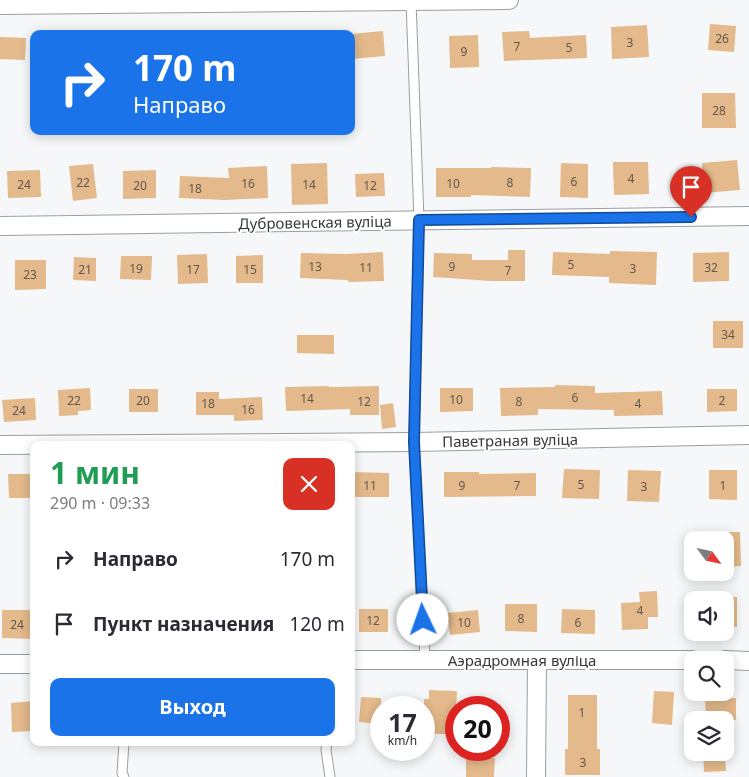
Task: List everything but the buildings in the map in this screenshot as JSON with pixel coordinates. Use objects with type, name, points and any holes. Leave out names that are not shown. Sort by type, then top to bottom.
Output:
[{"type":"street","points":[[0,5],[509,0]]},
{"type":"street","name":"Дубровенская вуліца","points":[[0,226],[749,216]]},
{"type":"street","name":"Паветраная вуліца","points":[[355,442],[749,435]]},
{"type":"street","name":"Паветраная вуліца","points":[[0,445],[30,445]]},
{"type":"street","name":"Аэрадромная вуліца","points":[[355,660],[684,660]]},
{"type":"street","points":[[536,777],[537,660]]},
{"type":"street","points":[[734,660],[749,661]]},
{"type":"street","points":[[0,664],[30,664]]},
{"type":"lane","points":[[411,1],[419,220],[414,442],[425,660]]},
{"type":"lane","points":[[124,746],[122,773],[124,777]]},
{"type":"lane","points":[[326,746],[330,777]]},
{"type":"route","points":[[423,620],[414,442],[419,220],[691,217]]}]
